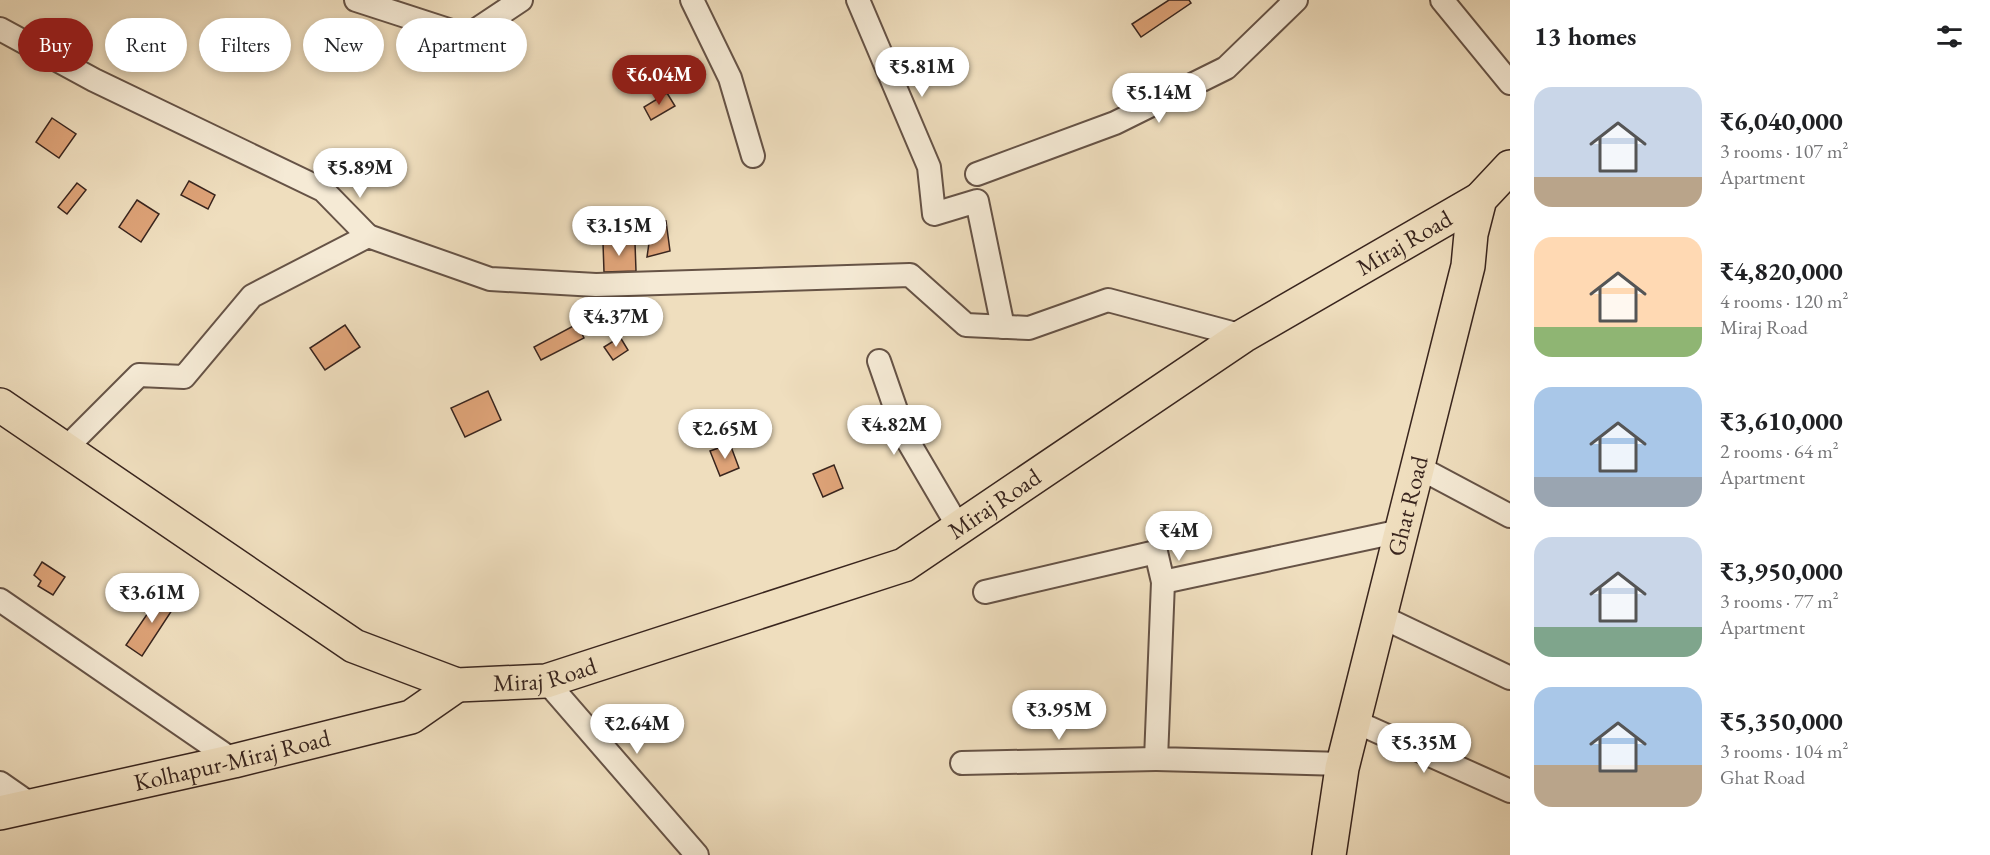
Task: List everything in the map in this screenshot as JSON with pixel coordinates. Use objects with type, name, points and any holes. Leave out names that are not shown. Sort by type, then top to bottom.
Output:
[{"type":"main road","name":"Ghat Road","points":[[1329,855],[1343,764],[1468,266],[1480,199],[1506,168],[1510,167]]},
{"type":"main road","name":"Miraj Road","points":[[457,685],[546,681],[904,565],[1243,336],[1480,199]]},
{"type":"main road","points":[[0,405],[354,646],[457,685]]},
{"type":"main road","name":"Kolhapur-Miraj Road","points":[[0,813],[234,761],[411,717],[457,685]]},
{"type":"street","points":[[356,0],[467,36],[521,0]]},
{"type":"street","points":[[692,0],[730,78],[753,156]]},
{"type":"street","points":[[858,0],[929,166],[934,214],[977,201],[1003,327]]},
{"type":"street","points":[[976,174],[1114,123],[1226,68],[1296,0]]},
{"type":"street","points":[[1442,0],[1510,84]]},
{"type":"street","points":[[0,29],[94,80],[323,189],[368,236],[490,279],[596,285],[910,275],[966,325],[1029,328],[1108,300],[1243,336]]},
{"type":"street","points":[[64,449],[139,375],[184,377],[252,296],[368,236]]},
{"type":"street","points":[[879,361],[905,436],[959,528]]},
{"type":"street","points":[[1418,467],[1510,516]]},
{"type":"street","points":[[1163,582],[1401,531]]},
{"type":"street","points":[[985,592],[1156,552],[1163,582],[1156,759]]},
{"type":"street","points":[[0,600],[234,761]]},
{"type":"street","points":[[1380,616],[1510,678]]},
{"type":"street","points":[[546,681],[697,855]]},
{"type":"street","points":[[1354,721],[1510,791]]},
{"type":"street","points":[[962,763],[1156,759],[1343,764]]},
{"type":"street","points":[[0,783],[33,806]]},
{"type":"building","points":[[1169,0],[1189,0],[1191,3],[1141,37],[1132,24]]},
{"type":"building","points":[[667,93],[675,106],[651,120],[644,107]]},
{"type":"building","points":[[52,118],[76,134],[59,158],[36,142]]},
{"type":"building","points":[[189,181],[215,195],[208,209],[181,195]]},
{"type":"building","points":[[77,183],[86,190],[67,214],[58,207]]},
{"type":"building","points":[[137,200],[159,214],[141,242],[119,227]]},
{"type":"building","points":[[666,221],[670,251],[647,257],[650,236],[642,235],[641,228]]},
{"type":"building","points":[[603,243],[635,243],[636,271],[604,272]]},
{"type":"building","points":[[577,324],[584,338],[541,360],[534,347]]},
{"type":"building","points":[[345,325],[360,347],[325,370],[310,348]]},
{"type":"building","points":[[620,337],[628,350],[613,360],[604,347]]},
{"type":"building","points":[[488,391],[501,420],[465,437],[451,408]]},
{"type":"building","points":[[730,444],[739,468],[720,476],[710,451]]},
{"type":"building","points":[[834,465],[843,488],[823,497],[813,474]]},
{"type":"building","points":[[42,562],[65,577],[53,595],[38,586],[41,581],[34,575]]},
{"type":"building","points":[[163,591],[178,601],[142,656],[126,645]]}]
